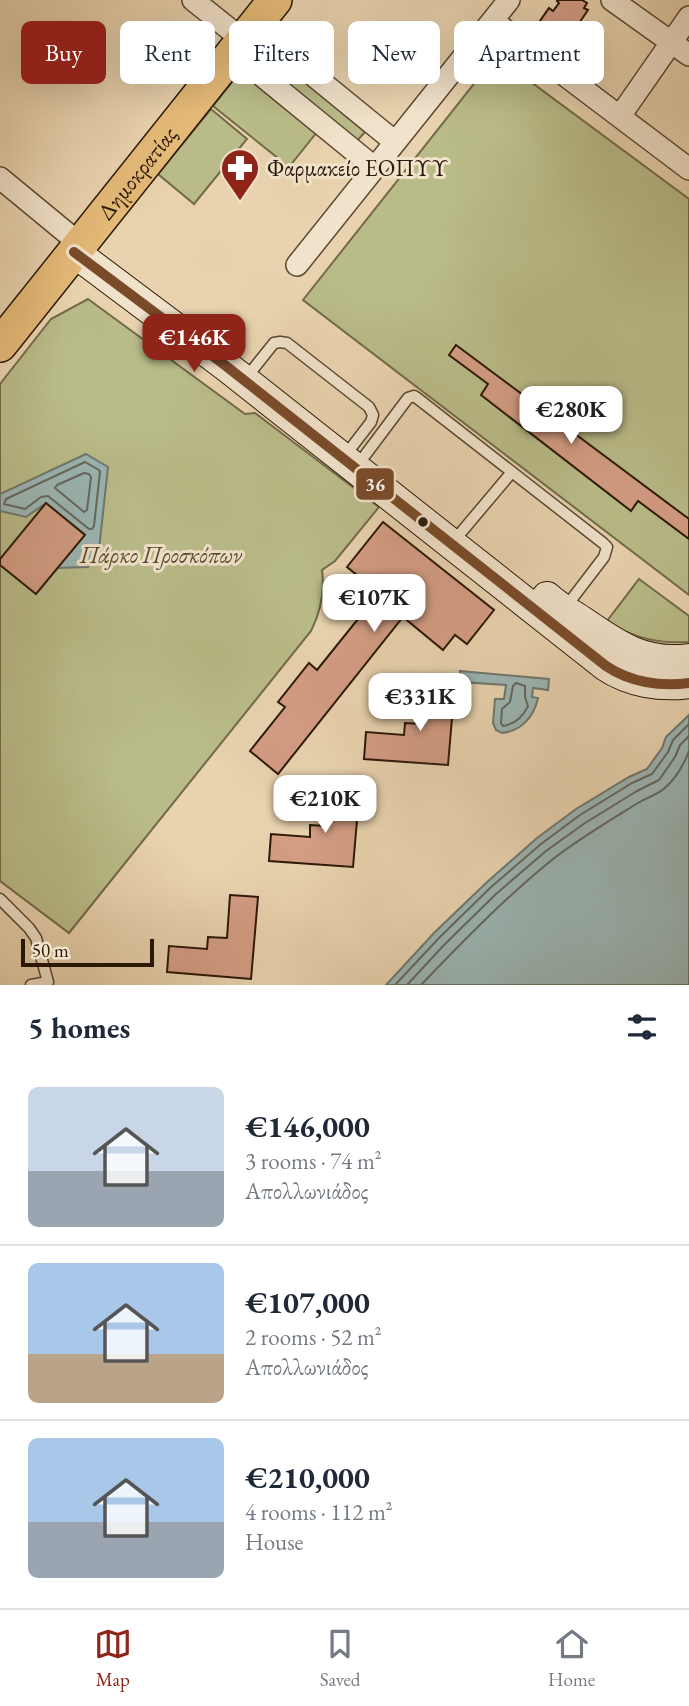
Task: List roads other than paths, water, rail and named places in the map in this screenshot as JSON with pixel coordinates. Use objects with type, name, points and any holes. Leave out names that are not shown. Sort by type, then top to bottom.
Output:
[{"type":"main road","name":"Δημοκρατίας","points":[[258,21],[275,0]]},
{"type":"main road","name":"Δημοκρατίας","points":[[0,345],[229,58]]},
{"type":"main road","points":[[80,245],[557,617],[606,666],[620,674],[649,683],[689,683]]},
{"type":"main road","points":[[557,617],[632,652],[663,661],[689,659]]},
{"type":"street","points":[[193,0],[229,29]]},
{"type":"street","points":[[493,21],[509,0]]},
{"type":"street","points":[[612,0],[689,55]]},
{"type":"street","points":[[620,116],[689,17]]},
{"type":"street","points":[[297,265],[454,70]]},
{"type":"street","points":[[288,84],[375,168]]},
{"type":"street","points":[[309,84],[396,142]]},
{"type":"street","points":[[577,84],[689,169]]},
{"type":"street","points":[[0,178],[80,245]]},
{"type":"lane","points":[[250,375],[274,343],[287,343],[369,407],[373,415],[371,422],[354,457]]},
{"type":"lane","points":[[354,457],[408,398],[414,396],[603,543],[607,547],[604,557],[557,617]]},
{"type":"lane","points":[[457,538],[512,472]]},
{"type":"lane","points":[[0,899],[36,938],[48,982],[31,985]]},
{"type":"water","points":[[86,454],[108,467],[99,549],[88,567],[57,568],[84,534],[46,503],[26,517],[0,511],[0,494]]},
{"type":"water","points":[[460,671],[549,679],[548,690],[533,688],[532,697],[538,698],[530,717],[521,726],[502,733],[496,730],[493,723],[495,699],[504,699],[506,685],[460,682]]},
{"type":"water","points":[[689,715],[689,985],[386,985],[434,933],[537,838],[576,809],[647,769],[662,748],[666,737]]},
{"type":"place","name":"Φαρμακείο ΕΟΠΥΥ","points":[[240,202]]},
{"type":"park label","name":"Πάρκο Προσκόπων","points":[[161,555]]}]
